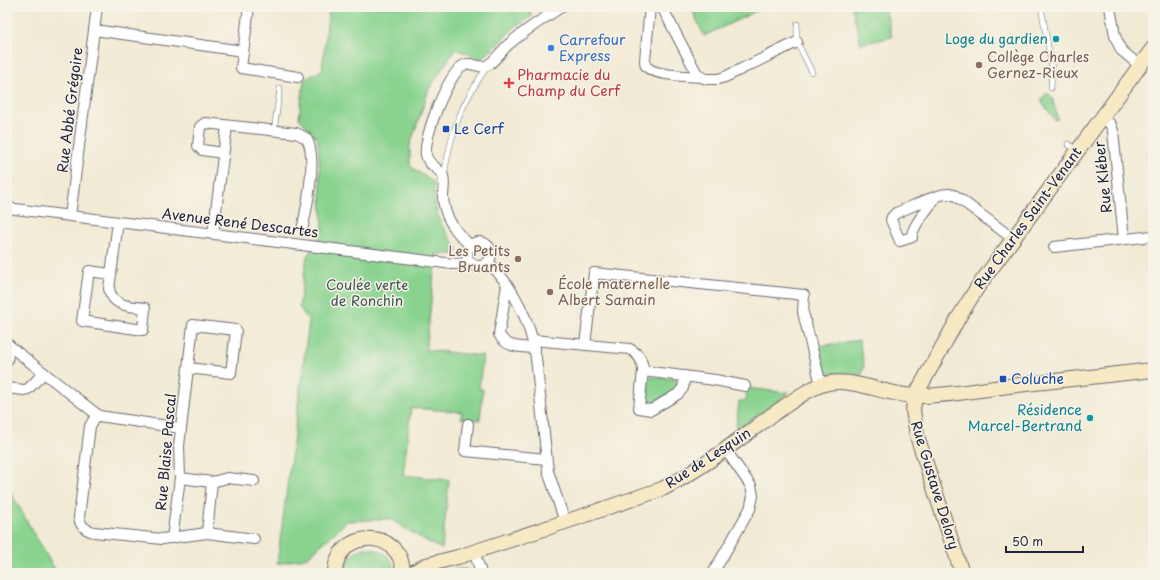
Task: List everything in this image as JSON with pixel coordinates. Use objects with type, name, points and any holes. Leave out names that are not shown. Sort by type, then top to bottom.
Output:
[{"type":"street","name":"Rue Abbé Grégoire","points":[[70,216],[97,7]]},
{"type":"street","points":[[249,7],[241,68],[298,77]]},
{"type":"street","points":[[471,246],[458,234],[447,216],[443,199],[444,181],[440,172],[428,160],[426,152],[432,126],[440,102],[453,77],[461,67],[467,64],[483,67],[487,66],[518,36],[561,7]]},
{"type":"street","points":[[650,7],[645,60],[646,66],[652,71],[660,73],[718,79],[797,42]]},
{"type":"street","points":[[662,7],[696,72],[701,77]]},
{"type":"street","points":[[1110,7],[1115,36],[1121,50],[1140,66]]},
{"type":"street","points":[[94,30],[243,52]]},
{"type":"street","name":"Rue Charles Saint-Venant","points":[[915,396],[976,288],[1012,238],[1072,147],[1102,116],[1153,49]]},
{"type":"street","name":"Rue Kléber","points":[[1102,116],[1111,125],[1124,239]]},
{"type":"street","points":[[223,153],[202,150],[198,146],[200,127],[205,123],[301,135],[308,141],[311,172],[303,226]]},
{"type":"street","points":[[213,234],[227,126]]},
{"type":"street","points":[[936,197],[914,227],[912,237],[900,241],[891,220],[893,216],[936,197],[945,194],[952,194],[1012,238]]},
{"type":"street","name":"Avenue René Descartes","points":[[7,208],[453,264],[470,263]]},
{"type":"street","points":[[110,274],[89,271],[82,321],[142,330],[145,308],[122,305],[112,298],[109,289],[118,222]]},
{"type":"street","points":[[1054,247],[1153,236]]},
{"type":"street","points":[[478,242],[482,242],[488,246],[492,255],[488,262],[484,266],[480,267],[470,263],[467,254],[471,246],[478,242]]},
{"type":"street","points":[[488,262],[501,275],[522,310],[534,344],[546,459],[550,479],[566,522]]},
{"type":"street","points":[[585,344],[594,273],[804,295],[803,312],[821,385]]},
{"type":"street","points":[[507,285],[499,334],[501,339],[505,342],[510,344],[585,344],[630,349],[636,353],[643,364],[639,408],[651,410],[678,394],[683,388],[685,376]]},
{"type":"street","name":"Rue Blaise Pascal","points":[[172,538],[180,478],[178,455],[181,428],[193,325],[236,330],[231,373],[188,368]]},
{"type":"street","points":[[7,361],[8,344]]},
{"type":"street","points":[[8,344],[97,414],[104,417],[181,428]]},
{"type":"street","name":"Rue de Lesquin","points":[[412,573],[426,565],[474,552],[662,489],[684,477],[804,393],[821,385],[832,382],[850,383],[892,393],[915,396],[1153,370]]},
{"type":"street","points":[[643,371],[715,380],[746,386]]},
{"type":"street","points":[[7,388],[28,389],[44,373]]},
{"type":"street","name":"Rue Gustave Delory","points":[[915,396],[913,410],[917,436],[962,573]]},
{"type":"street","points":[[97,414],[90,426],[79,517],[81,524],[86,530],[156,539],[207,533],[254,540]]},
{"type":"street","points":[[468,424],[466,451],[546,459]]},
{"type":"street","points":[[713,573],[750,509],[753,496],[751,486],[725,449]]},
{"type":"street","points":[[180,478],[212,482],[227,478],[254,481]]},
{"type":"street","points":[[207,533],[212,482]]},
{"type":"street","name":"Rue de Lesquin","points":[[340,556],[350,545],[363,539],[373,538],[382,541],[406,557],[412,559],[449,559]]},
{"type":"street","points":[[394,549],[402,561],[403,573]]},
{"type":"street","points":[[474,552],[481,573]]},
{"type":"street","points":[[324,573],[340,556]]},
{"type":"street","points":[[335,573],[336,565],[340,556]]},
{"type":"lane","points":[[1041,7],[1052,68],[1051,88]]},
{"type":"lane","points":[[797,24],[797,42],[812,72]]},
{"type":"lane","points":[[444,181],[450,145],[458,117],[474,86],[492,61]]},
{"type":"lane","points":[[274,131],[280,88]]},
{"type":"green space","name":"Coulée verte de Ronchin","points":[[329,7],[527,7],[532,16],[515,27],[485,56],[480,58],[455,49],[429,89],[410,145],[410,166],[434,183],[436,211],[447,234],[458,249],[456,254],[436,254],[426,350],[483,356],[479,389],[483,389],[480,420],[461,418],[462,412],[411,408],[403,475],[449,480],[442,549],[390,519],[347,521],[308,557],[277,564],[309,321],[299,307],[307,256],[323,232],[318,139],[299,118],[304,80],[322,70]]},
{"type":"green space","points":[[691,7],[765,7],[704,36]]},
{"type":"green space","points":[[852,7],[885,7],[892,37],[861,44]]},
{"type":"green space","points":[[1046,94],[1049,94],[1052,97],[1058,119],[1055,120],[1042,102],[1042,98]]},
{"type":"green space","points":[[859,340],[864,365],[862,375],[847,373],[826,374],[819,346]]},
{"type":"green space","points":[[651,377],[674,379],[678,383],[678,388],[656,402],[649,402],[644,397],[647,379]]},
{"type":"green space","points":[[747,388],[789,393],[736,430],[739,401],[746,401]]},
{"type":"green space","points":[[7,486],[51,563],[58,573],[7,573]]},
{"type":"green space","points":[[364,548],[381,551],[385,554],[392,562],[395,573],[344,573],[346,564],[350,558],[356,552]]},
{"type":"green space","points":[[458,569],[466,569],[471,573],[441,573]]},
{"type":"place","name":"Loge du gardien","points":[[1056,39]]},
{"type":"place","name":"Carrefour Express","points":[[551,48]]},
{"type":"place","name":"Collège Charles Gernez-Rieux","points":[[979,65]]},
{"type":"place","name":"Pharmacie du Champ du Cerf","points":[[509,83]]},
{"type":"place","name":"Le Cerf","points":[[446,129]]},
{"type":"place","name":"Les Petits Bruants","points":[[518,259]]},
{"type":"place","name":"École maternelle Albert Samain","points":[[550,292]]},
{"type":"place","name":"Coluche","points":[[1003,379]]},
{"type":"place","name":"Résidence Marcel-Bertrand","points":[[1090,418]]}]
